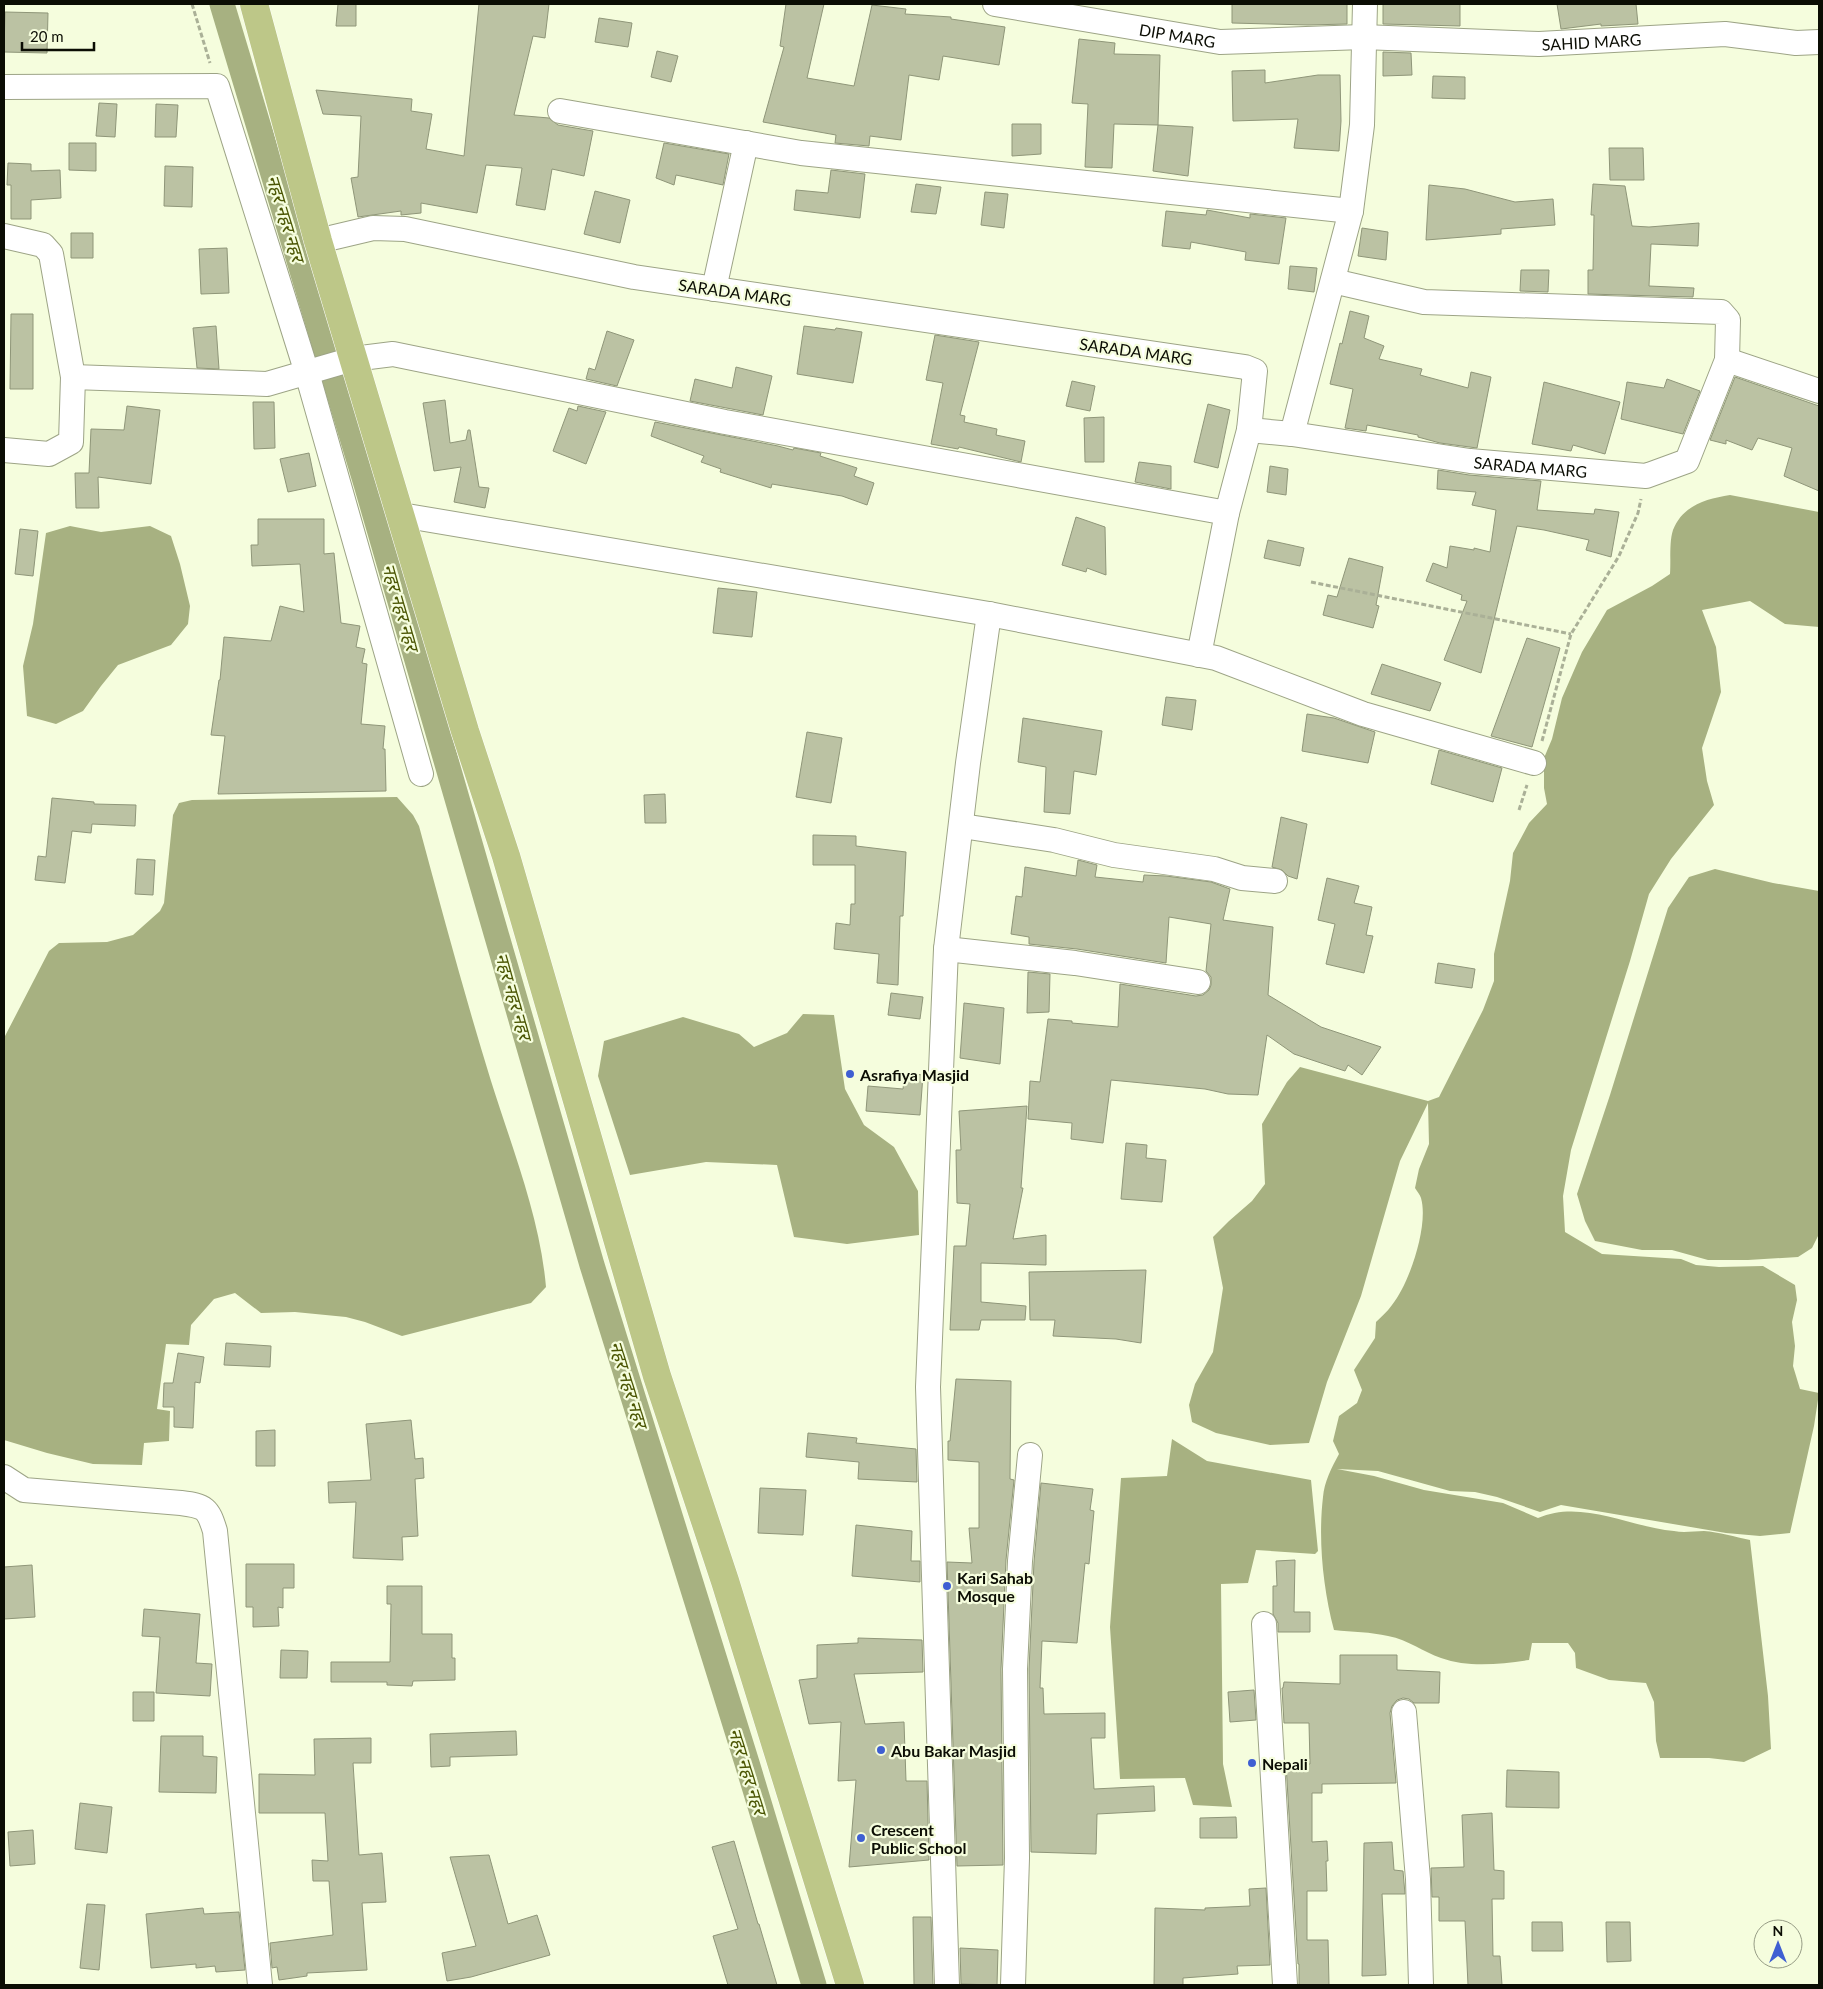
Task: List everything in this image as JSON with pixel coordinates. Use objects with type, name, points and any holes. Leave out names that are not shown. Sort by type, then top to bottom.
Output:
[{"type":"main road","points":[[254,4],[349,360],[400,515],[465,731],[506,856],[657,1376],[725,1580],[850,1985]]},
{"type":"street","name":"DIP MARG","points":[[995,4],[1220,42],[1363,37]]},
{"type":"street","points":[[1292,434],[1350,211],[1362,125],[1365,4]]},
{"type":"street","name":"SAHID MARG","points":[[1363,37],[1539,44],[1724,34],[1796,43],[1819,42]]},
{"type":"street","points":[[4,87],[217,86],[310,372],[421,774]]},
{"type":"street","points":[[560,111],[810,154],[1350,211]]},
{"type":"street","points":[[714,289],[746,143]]},
{"type":"street","name":"SARADA MARG","points":[[318,241],[373,228],[405,229],[634,277],[1245,367],[1255,371],[1249,430],[1292,434],[1470,461],[1646,476],[1687,461],[1728,360]]},
{"type":"street","points":[[4,236],[43,245],[51,254],[73,377],[71,442],[49,454],[4,450]]},
{"type":"street","points":[[1333,281],[1424,302],[1721,312],[1728,320],[1728,360],[1819,391]]},
{"type":"street","points":[[73,377],[267,384],[349,360],[393,354],[725,422],[1227,513]]},
{"type":"street","points":[[1199,655],[1227,513],[1249,430]]},
{"type":"street","points":[[400,515],[989,614],[1216,658],[1363,714],[1534,763]]},
{"type":"street","points":[[947,1985],[928,1387],[946,949],[968,763],[989,614]]},
{"type":"street","points":[[962,826],[1054,840],[1114,854],[1214,869],[1242,878],[1275,882]]},
{"type":"street","points":[[946,949],[1075,963],[1198,982]]},
{"type":"street","points":[[1013,1985],[1018,1858],[1015,1670],[1020,1561],[1030,1456]]},
{"type":"street","points":[[4,1478],[24,1490],[181,1502],[201,1506],[210,1517],[215,1532],[260,1985]]},
{"type":"street","points":[[1264,1624],[1285,1985]]},
{"type":"street","points":[[1404,1712],[1418,1879],[1421,1985]]},
{"type":"path","points":[[192,4],[217,86]]},
{"type":"path","points":[[1519,810],[1550,716],[1571,634],[1619,556],[1638,513],[1646,476]]},
{"type":"path","points":[[1311,582],[1571,634]]},
{"type":"shaded area","points":[[1730,495],[1819,512],[1819,627],[1785,624],[1750,601],[1702,610],[1716,647],[1721,692],[1702,748],[1707,781],[1714,805],[1671,859],[1649,894],[1571,1150],[1563,1196],[1565,1232],[1602,1254],[1681,1259],[1696,1265],[1719,1267],[1763,1266],[1795,1285],[1797,1300],[1792,1322],[1795,1346],[1793,1366],[1800,1389],[1819,1393],[1814,1426],[1790,1533],[1760,1536],[1726,1533],[1561,1505],[1540,1512],[1497,1497],[1475,1492],[1450,1491],[1378,1471],[1337,1469],[1374,1476],[1424,1490],[1503,1503],[1538,1518],[1571,1511],[1606,1516],[1657,1529],[1721,1533],[1750,1540],[1768,1696],[1771,1749],[1744,1762],[1709,1758],[1660,1758],[1656,1741],[1654,1702],[1646,1683],[1609,1680],[1576,1668],[1575,1653],[1568,1643],[1532,1643],[1529,1660],[1496,1664],[1474,1664],[1441,1658],[1403,1640],[1388,1636],[1334,1630],[1322,1564],[1321,1530],[1324,1491],[1339,1454],[1333,1441],[1339,1416],[1357,1403],[1362,1390],[1354,1370],[1375,1338],[1376,1322],[1388,1310],[1405,1283],[1416,1254],[1420,1239],[1423,1210],[1421,1198],[1415,1188],[1419,1169],[1429,1144],[1428,1103],[1400,1161],[1361,1296],[1327,1382],[1309,1443],[1270,1445],[1216,1433],[1192,1422],[1189,1405],[1195,1384],[1213,1352],[1223,1288],[1213,1237],[1252,1201],[1265,1184],[1262,1124],[1287,1082],[1300,1067],[1428,1101],[1439,1097],[1483,1010],[1494,981],[1494,954],[1510,881],[1513,853],[1529,823],[1547,804],[1544,788],[1544,758],[1552,739],[1562,698],[1582,652],[1607,610],[1670,574],[1672,535],[1677,521],[1689,509],[1704,501]]},
{"type":"shaded area","points":[[70,526],[101,532],[150,526],[171,536],[190,606],[188,624],[171,645],[118,665],[83,711],[56,724],[27,716],[23,666],[33,624],[46,533]]},
{"type":"shaded area","points":[[397,797],[413,815],[419,826],[472,1018],[531,1209],[543,1261],[546,1287],[531,1303],[402,1336],[346,1317],[295,1312],[261,1313],[235,1293],[214,1299],[191,1325],[189,1345],[166,1344],[157,1409],[170,1411],[169,1441],[144,1443],[142,1465],[93,1464],[4,1440],[4,1038],[49,951],[59,943],[107,942],[133,935],[160,911],[164,903],[173,815],[179,803],[192,800]]},
{"type":"shaded area","points":[[1715,869],[1773,883],[1819,891],[1819,1234],[1812,1248],[1798,1257],[1708,1260],[1672,1250],[1642,1250],[1595,1241],[1585,1221],[1577,1194],[1668,908],[1689,877]]},
{"type":"shaded area","points":[[803,1014],[834,1015],[845,1089],[864,1125],[894,1147],[918,1191],[919,1235],[847,1244],[794,1237],[777,1165],[706,1162],[630,1175],[598,1076],[604,1041],[683,1017],[739,1034],[754,1047],[787,1033]]},
{"type":"shaded area","points":[[1172,1439],[1207,1461],[1311,1480],[1318,1551],[1315,1554],[1256,1550],[1248,1583],[1221,1584],[1223,1764],[1232,1807],[1193,1805],[1185,1778],[1120,1779],[1110,1627],[1121,1478],[1167,1476]]},
{"type":"building","points":[[338,4],[356,4],[356,26],[336,26]]},
{"type":"building","points":[[479,4],[549,4],[545,38],[533,36],[514,115],[549,118],[558,125],[593,131],[584,176],[552,169],[545,210],[516,205],[522,168],[486,165],[477,213],[421,203],[421,213],[401,215],[401,211],[358,217],[351,178],[358,177],[361,116],[323,114],[316,90],[412,99],[411,111],[432,114],[426,149],[464,156]]},
{"type":"building","points":[[786,4],[824,4],[807,78],[854,86],[872,5],[906,9],[905,14],[951,17],[951,19],[1005,27],[999,65],[943,56],[939,80],[909,75],[901,140],[870,136],[869,146],[835,143],[836,135],[763,122],[784,47],[780,46]]},
{"type":"building","points":[[1232,4],[1347,4],[1347,24],[1232,23]]},
{"type":"building","points":[[1383,4],[1460,4],[1460,26],[1383,24]]},
{"type":"building","points":[[1557,4],[1636,4],[1638,24],[1601,26],[1601,24],[1561,29]]},
{"type":"building","points":[[5,12],[48,13],[47,53],[4,52]]},
{"type":"building","points":[[599,18],[632,23],[628,47],[595,42]]},
{"type":"building","points":[[1079,39],[1115,43],[1114,54],[1160,55],[1158,125],[1114,124],[1112,168],[1085,167],[1088,104],[1072,103]]},
{"type":"building","points":[[657,51],[678,56],[671,82],[651,77]]},
{"type":"building","points":[[1383,52],[1411,53],[1412,75],[1383,76]]},
{"type":"building","points":[[1265,70],[1265,83],[1318,75],[1340,75],[1341,121],[1339,151],[1294,148],[1298,119],[1233,121],[1232,71]]},
{"type":"building","points":[[1433,76],[1465,77],[1465,99],[1432,98]]},
{"type":"building","points":[[99,103],[117,104],[115,137],[96,136]]},
{"type":"building","points":[[156,104],[178,105],[176,137],[155,137]]},
{"type":"building","points":[[1012,124],[1041,124],[1041,154],[1012,156]]},
{"type":"building","points":[[1158,125],[1193,127],[1188,176],[1153,171]]},
{"type":"building","points":[[69,143],[96,143],[96,171],[69,170]]},
{"type":"building","points":[[664,143],[729,154],[723,185],[676,175],[674,185],[656,178]]},
{"type":"building","points":[[1609,148],[1643,148],[1644,180],[1610,180]]},
{"type":"building","points":[[8,163],[31,164],[31,171],[60,170],[61,198],[31,200],[31,219],[11,219],[11,185],[7,185]]},
{"type":"building","points":[[165,166],[193,167],[192,207],[164,206]]},
{"type":"building","points":[[831,170],[865,174],[860,218],[794,210],[796,190],[828,193]]},
{"type":"building","points":[[916,184],[941,187],[936,214],[911,212]]},
{"type":"building","points":[[1593,184],[1625,186],[1632,226],[1649,227],[1699,223],[1698,246],[1651,244],[1649,286],[1694,288],[1693,297],[1588,294],[1588,270],[1593,270],[1594,215],[1591,215]]},
{"type":"building","points":[[1429,185],[1465,189],[1515,202],[1553,199],[1555,225],[1501,229],[1501,234],[1426,240]]},
{"type":"building","points":[[595,191],[630,200],[620,243],[584,234]]},
{"type":"building","points":[[985,192],[1008,194],[1004,228],[981,225]]},
{"type":"building","points":[[1207,210],[1250,218],[1250,214],[1286,218],[1279,264],[1245,260],[1246,252],[1191,242],[1190,249],[1162,246],[1166,211],[1206,215]]},
{"type":"building","points":[[1362,228],[1388,232],[1386,260],[1358,256]]},
{"type":"building","points":[[71,233],[93,233],[93,258],[71,258]]},
{"type":"building","points":[[227,248],[229,293],[201,294],[199,249]]},
{"type":"building","points":[[1290,266],[1317,268],[1314,292],[1288,289]]},
{"type":"building","points":[[1521,270],[1549,270],[1548,292],[1520,291]]},
{"type":"building","points":[[1350,311],[1369,316],[1364,338],[1384,346],[1379,359],[1422,369],[1420,375],[1468,388],[1471,372],[1491,377],[1477,448],[1440,443],[1418,437],[1418,435],[1367,425],[1366,431],[1345,428],[1353,389],[1330,384]]},
{"type":"building","points":[[11,314],[33,314],[33,389],[10,389]]},
{"type":"building","points":[[216,326],[219,369],[197,368],[193,328]]},
{"type":"building","points":[[804,326],[862,332],[853,383],[797,374]]},
{"type":"building","points":[[607,331],[634,340],[617,386],[586,379],[589,368],[595,370]]},
{"type":"building","points":[[935,335],[979,342],[960,415],[965,416],[964,422],[997,429],[996,435],[1025,441],[1021,462],[959,447],[958,449],[931,444],[943,383],[926,380]]},
{"type":"building","points":[[736,367],[772,376],[763,415],[690,401],[695,379],[732,388]]},
{"type":"building","points":[[1735,377],[1819,406],[1819,491],[1784,476],[1792,448],[1758,438],[1752,450],[1726,440],[1726,444],[1710,440]]},
{"type":"building","points":[[1667,379],[1700,391],[1683,434],[1621,419],[1627,382],[1664,388]]},
{"type":"building","points":[[1072,381],[1095,386],[1090,411],[1066,406]]},
{"type":"building","points":[[1544,382],[1620,402],[1605,454],[1573,445],[1571,451],[1532,444]]},
{"type":"building","points":[[445,400],[450,443],[466,440],[468,430],[470,430],[479,487],[489,488],[485,508],[454,502],[461,467],[434,471],[423,403]]},
{"type":"building","points":[[253,402],[274,402],[275,448],[254,449]]},
{"type":"building","points":[[1208,404],[1230,410],[1218,468],[1194,462]]},
{"type":"building","points":[[127,406],[160,410],[151,484],[98,477],[99,508],[76,508],[75,473],[89,473],[91,429],[124,430]]},
{"type":"building","points":[[578,406],[606,412],[586,464],[553,451],[569,408],[577,411]]},
{"type":"building","points":[[1104,417],[1104,462],[1085,462],[1084,418]]},
{"type":"building","points":[[655,422],[793,450],[794,448],[821,453],[820,456],[857,468],[854,476],[874,483],[867,505],[842,496],[772,484],[771,488],[720,472],[721,469],[701,462],[704,456],[651,436]]},
{"type":"building","points":[[309,453],[316,486],[288,492],[280,459]]},
{"type":"building","points":[[1139,462],[1171,466],[1171,489],[1135,482]]},
{"type":"building","points":[[1270,466],[1288,469],[1286,495],[1267,492]]},
{"type":"building","points":[[1438,470],[1469,475],[1541,481],[1537,510],[1594,514],[1595,509],[1619,512],[1611,557],[1586,550],[1589,540],[1517,526],[1481,673],[1444,660],[1467,601],[1461,600],[1462,595],[1426,581],[1433,563],[1447,568],[1450,546],[1474,550],[1474,548],[1490,552],[1496,510],[1472,505],[1476,492],[1437,489]]},
{"type":"building","points":[[1076,517],[1105,527],[1106,575],[1087,568],[1086,572],[1062,565]]},
{"type":"building","points":[[258,519],[324,519],[324,554],[334,553],[341,623],[360,626],[356,647],[365,649],[362,663],[367,664],[361,724],[385,726],[383,749],[385,749],[386,791],[218,794],[225,736],[211,735],[220,680],[224,637],[271,641],[280,606],[304,612],[300,564],[252,566],[251,545],[258,545]]},
{"type":"building","points":[[20,529],[38,531],[33,576],[15,574]]},
{"type":"building","points":[[1268,540],[1304,548],[1300,566],[1264,558]]},
{"type":"building","points":[[1349,558],[1383,567],[1376,605],[1379,606],[1373,628],[1323,615],[1328,595],[1337,597]]},
{"type":"building","points":[[718,588],[757,592],[752,637],[713,633]]},
{"type":"building","points":[[1527,638],[1560,648],[1532,747],[1491,736]]},
{"type":"building","points":[[1382,664],[1441,683],[1430,711],[1371,694]]},
{"type":"building","points":[[1166,697],[1196,700],[1192,730],[1162,725]]},
{"type":"building","points":[[1307,714],[1334,718],[1375,732],[1368,763],[1302,751]]},
{"type":"building","points":[[1023,718],[1102,731],[1096,775],[1074,771],[1070,814],[1044,812],[1046,767],[1018,762]]},
{"type":"building","points":[[807,732],[842,738],[831,803],[796,797]]},
{"type":"building","points":[[1439,750],[1502,768],[1493,802],[1431,784]]},
{"type":"building","points":[[665,794],[666,823],[645,823],[644,795]]},
{"type":"building","points":[[52,798],[94,802],[94,804],[136,805],[135,826],[92,824],[91,833],[72,831],[65,883],[35,880],[38,856],[46,857]]},
{"type":"building","points":[[1281,817],[1307,824],[1297,879],[1288,876],[1282,870],[1272,867]]},
{"type":"building","points":[[813,835],[856,836],[856,846],[906,852],[903,916],[900,916],[898,985],[877,983],[879,954],[834,949],[836,923],[850,925],[851,904],[855,904],[855,865],[813,865]]},
{"type":"building","points":[[137,859],[155,860],[153,895],[135,894]]},
{"type":"building","points":[[1078,860],[1097,865],[1095,877],[1143,882],[1144,875],[1166,876],[1211,882],[1230,889],[1223,920],[1273,927],[1268,995],[1321,1027],[1381,1047],[1362,1075],[1348,1065],[1345,1071],[1294,1054],[1267,1035],[1258,1095],[1228,1094],[1205,1089],[1111,1080],[1103,1143],[1071,1139],[1072,1123],[1028,1119],[1030,1081],[1040,1082],[1048,1019],[1118,1027],[1120,984],[1196,996],[1203,995],[1209,990],[1211,985],[1211,977],[1206,971],[1211,924],[1169,917],[1166,963],[1077,949],[1029,944],[1029,937],[1011,934],[1016,896],[1022,897],[1025,867],[1076,876]]},
{"type":"building","points":[[1327,878],[1359,886],[1354,903],[1372,907],[1366,935],[1373,936],[1364,973],[1326,964],[1335,924],[1318,920]]},
{"type":"building","points":[[1438,963],[1475,969],[1472,988],[1435,983]]},
{"type":"building","points":[[1028,972],[1050,974],[1049,1012],[1027,1013]]},
{"type":"building","points":[[891,993],[923,997],[920,1019],[888,1015]]},
{"type":"building","points":[[964,1003],[1004,1008],[1000,1064],[960,1058]]},
{"type":"building","points":[[905,1073],[923,1075],[920,1115],[866,1111],[868,1086],[903,1089]]},
{"type":"building","points":[[1027,1106],[1021,1188],[1023,1188],[1013,1239],[1046,1235],[1046,1265],[981,1263],[981,1302],[1026,1306],[1025,1320],[981,1320],[979,1330],[950,1330],[954,1246],[966,1246],[970,1204],[957,1203],[956,1150],[961,1150],[959,1111]]},
{"type":"building","points":[[1126,1143],[1147,1145],[1146,1158],[1166,1160],[1162,1202],[1121,1199]]},
{"type":"building","points":[[1146,1270],[1141,1343],[1116,1339],[1053,1336],[1055,1320],[1030,1320],[1029,1272]]},
{"type":"building","points":[[226,1343],[271,1346],[270,1367],[224,1365]]},
{"type":"building","points":[[178,1353],[204,1357],[200,1383],[195,1382],[193,1428],[174,1427],[174,1407],[163,1407],[164,1383],[173,1383]]},
{"type":"building","points":[[956,1379],[1011,1381],[1010,1479],[1014,1480],[1006,1560],[1001,1669],[1003,1865],[957,1866],[947,1562],[972,1563],[969,1528],[979,1528],[979,1462],[948,1460],[948,1441],[950,1441]]},
{"type":"building","points":[[411,1420],[415,1459],[423,1458],[424,1478],[415,1479],[418,1536],[402,1537],[403,1560],[353,1558],[356,1502],[329,1503],[328,1482],[371,1480],[366,1424]]},
{"type":"building","points":[[275,1430],[275,1466],[256,1466],[256,1431]]},
{"type":"building","points":[[808,1433],[857,1438],[856,1443],[916,1449],[917,1482],[858,1479],[859,1462],[806,1457]]},
{"type":"building","points":[[1041,1483],[1093,1489],[1090,1510],[1094,1511],[1089,1564],[1085,1563],[1077,1643],[1042,1641],[1040,1688],[1043,1688],[1044,1714],[1105,1713],[1105,1738],[1091,1738],[1094,1789],[1154,1786],[1155,1811],[1097,1814],[1096,1854],[1031,1852],[1029,1669],[1034,1562]]},
{"type":"building","points":[[760,1488],[806,1490],[803,1535],[758,1533]]},
{"type":"building","points":[[856,1525],[912,1531],[911,1561],[920,1561],[920,1582],[852,1576]]},
{"type":"building","points":[[1295,1560],[1294,1612],[1310,1612],[1310,1632],[1278,1632],[1278,1623],[1273,1614],[1273,1586],[1277,1586],[1276,1561]]},
{"type":"building","points":[[246,1564],[294,1564],[294,1588],[283,1588],[283,1608],[278,1607],[279,1626],[253,1627],[253,1607],[246,1607]]},
{"type":"building","points":[[32,1565],[35,1617],[4,1619],[4,1567]]},
{"type":"building","points":[[387,1586],[422,1586],[422,1634],[452,1634],[452,1658],[455,1658],[455,1680],[413,1681],[412,1686],[387,1685],[387,1682],[331,1682],[331,1662],[390,1662],[391,1604],[387,1604]]},
{"type":"building","points":[[144,1609],[200,1614],[196,1663],[212,1664],[210,1696],[156,1693],[160,1637],[142,1636]]},
{"type":"building","points":[[858,1638],[922,1640],[923,1672],[854,1674],[865,1724],[904,1722],[906,1781],[927,1781],[929,1860],[849,1867],[856,1780],[838,1781],[841,1722],[809,1724],[799,1680],[817,1678],[817,1645],[858,1643]]},
{"type":"building","points":[[281,1650],[308,1651],[307,1678],[280,1678]]},
{"type":"building","points":[[1340,1655],[1397,1655],[1397,1670],[1440,1672],[1439,1703],[1414,1703],[1409,1699],[1403,1698],[1397,1700],[1392,1706],[1390,1713],[1396,1783],[1322,1784],[1322,1793],[1312,1793],[1312,1842],[1327,1841],[1327,1891],[1307,1891],[1307,1940],[1328,1940],[1329,1985],[1299,1985],[1286,1764],[1310,1764],[1309,1723],[1284,1723],[1282,1688],[1284,1682],[1340,1684]]},
{"type":"building","points":[[1254,1690],[1256,1720],[1230,1722],[1228,1692]]},
{"type":"building","points":[[133,1692],[154,1692],[154,1721],[133,1721]]},
{"type":"building","points":[[516,1731],[517,1755],[450,1757],[450,1766],[431,1767],[430,1734]]},
{"type":"building","points":[[161,1736],[203,1736],[203,1756],[217,1757],[216,1793],[159,1792]]},
{"type":"building","points":[[371,1738],[371,1763],[353,1763],[359,1855],[382,1853],[386,1902],[362,1903],[367,1970],[307,1973],[307,1976],[279,1980],[277,1967],[272,1968],[270,1943],[333,1935],[329,1881],[313,1881],[312,1860],[328,1861],[325,1813],[259,1813],[259,1774],[315,1775],[314,1739]]},
{"type":"building","points":[[1507,1770],[1559,1772],[1559,1808],[1506,1807]]},
{"type":"building","points":[[80,1803],[112,1807],[107,1853],[75,1849]]},
{"type":"building","points":[[1492,1813],[1494,1870],[1504,1871],[1504,1899],[1492,1899],[1493,1956],[1500,1956],[1502,1985],[1468,1985],[1465,1921],[1439,1921],[1439,1897],[1432,1897],[1431,1868],[1464,1867],[1462,1815]]},
{"type":"building","points":[[1236,1817],[1237,1838],[1200,1838],[1200,1818]]},
{"type":"building","points":[[33,1830],[35,1864],[10,1866],[8,1832]]},
{"type":"building","points":[[734,1841],[777,1985],[728,1985],[713,1936],[738,1929],[712,1847]]},
{"type":"building","points":[[1392,1842],[1394,1870],[1403,1871],[1405,1894],[1382,1894],[1386,1975],[1362,1976],[1364,1843]]},
{"type":"building","points":[[489,1855],[508,1924],[537,1915],[550,1955],[471,1977],[447,1981],[442,1953],[476,1946],[450,1857]]},
{"type":"building","points":[[1266,1888],[1270,1965],[1237,1966],[1238,1974],[1183,1978],[1183,1985],[1154,1985],[1155,1908],[1205,1910],[1205,1908],[1250,1906],[1249,1889]]},
{"type":"building","points":[[87,1904],[105,1905],[99,1970],[80,1968]]},
{"type":"building","points":[[203,1908],[204,1914],[239,1912],[245,1970],[216,1972],[215,1966],[196,1968],[196,1964],[151,1968],[146,1914]]},
{"type":"building","points":[[913,1917],[931,1917],[933,1985],[914,1985]]},
{"type":"building","points":[[1532,1922],[1562,1922],[1563,1951],[1532,1951]]},
{"type":"building","points":[[1606,1922],[1630,1922],[1631,1961],[1607,1962]]},
{"type":"building","points":[[960,1948],[998,1950],[997,1985],[961,1984]]},
{"type":"waterway","name":"नहर नहर नहर","points":[[222,4],[366,484],[592,1265],[814,1985]]},
{"type":"place","name":"Asrafiya Masjid","points":[[850,1074]]},
{"type":"place","name":"Kari Sahab Mosque","points":[[947,1586]]},
{"type":"place","name":"Abu Bakar Masjid","points":[[881,1750]]},
{"type":"place","name":"Nepali","points":[[1252,1763]]},
{"type":"place","name":"Crescent Public School","points":[[861,1838]]}]
